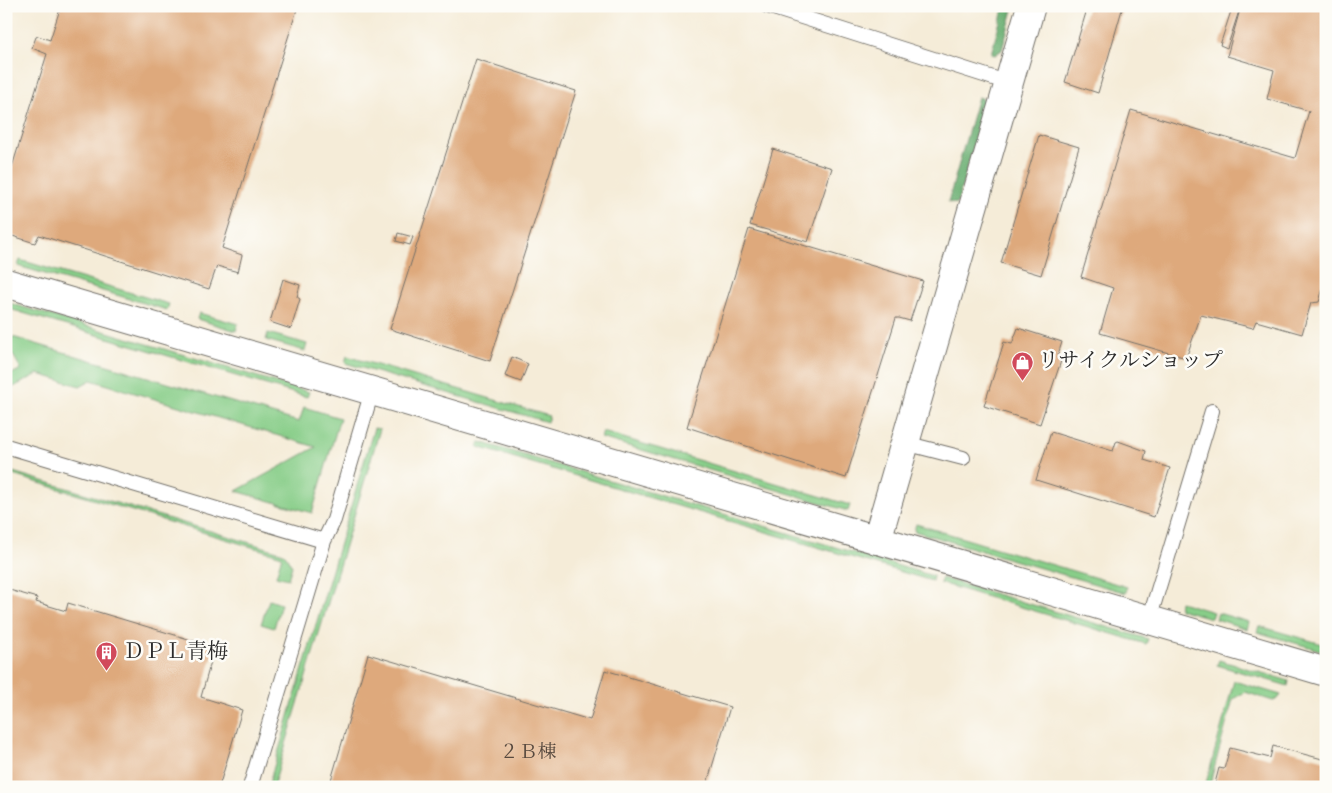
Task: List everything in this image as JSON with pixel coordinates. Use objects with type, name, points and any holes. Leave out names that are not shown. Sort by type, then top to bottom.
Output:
[{"type":"street","points":[[877,540],[1031,6]]},
{"type":"street","points":[[6,282],[1326,672]]},
{"type":"lane","points":[[767,6],[1009,83]]},
{"type":"lane","points":[[250,787],[324,541],[334,520],[372,390]]},
{"type":"lane","points":[[1149,620],[1212,411]]},
{"type":"lane","points":[[905,443],[963,458]]},
{"type":"lane","points":[[6,446],[324,541]]},
{"type":"green space","points":[[1004,6],[1014,6],[1002,50],[995,55],[991,54]]},
{"type":"green space","points":[[978,97],[982,98],[986,104],[957,204],[948,202]]},
{"type":"green space","points":[[20,260],[169,304],[167,310],[18,266]]},
{"type":"green space","points":[[6,302],[309,392],[307,397],[6,308]]},
{"type":"green space","points":[[199,313],[238,324],[236,331],[197,319]]},
{"type":"green space","points":[[268,333],[307,344],[305,351],[266,340]]},
{"type":"green space","points":[[6,335],[299,422],[304,407],[340,418],[312,513],[236,491],[316,447],[91,380],[80,386],[38,374],[6,391],[6,377],[21,369],[13,355],[6,353]]},
{"type":"green space","points":[[347,356],[549,416],[547,422],[345,363]]},
{"type":"green space","points":[[374,428],[380,429],[273,787],[268,787]]},
{"type":"green space","points":[[603,432],[850,505],[848,511],[601,438]]},
{"type":"green space","points":[[480,442],[933,576],[932,581],[478,447]]},
{"type":"green space","points":[[6,470],[284,553],[292,566],[288,579],[276,576],[282,556],[6,473]]},
{"type":"green space","points":[[916,524],[1127,587],[1126,593],[914,531]]},
{"type":"green space","points":[[942,578],[1148,639],[1146,644],[940,583]]},
{"type":"green space","points":[[269,600],[281,604],[274,628],[261,624]]},
{"type":"green space","points":[[1180,602],[1213,612],[1211,618],[1179,609]]},
{"type":"green space","points":[[1218,613],[1249,622],[1247,629],[1216,619]]},
{"type":"green space","points":[[1259,626],[1326,645],[1326,652],[1257,632]]},
{"type":"green space","points":[[1219,660],[1289,681],[1288,686],[1217,665]]},
{"type":"green space","points":[[1234,681],[1281,695],[1273,701],[1245,692],[1233,699],[1209,787],[1205,787]]},
{"type":"building","points":[[61,6],[298,6],[222,248],[242,255],[238,272],[217,266],[209,289],[39,235],[35,243],[6,234],[6,182],[47,54],[32,48],[38,36],[50,40]]},
{"type":"building","points":[[1088,6],[1123,6],[1098,93],[1065,82]]},
{"type":"building","points":[[1241,6],[1326,6],[1326,278],[1319,302],[1311,303],[1302,334],[1256,321],[1253,328],[1201,315],[1186,358],[1100,333],[1113,288],[1081,277],[1131,110],[1295,158],[1309,111],[1267,99],[1274,70],[1227,56]]},
{"type":"building","points":[[1232,8],[1239,11],[1227,48],[1220,45]]},
{"type":"building","points":[[476,59],[576,91],[490,361],[390,329]]},
{"type":"building","points":[[1039,135],[1079,147],[1041,275],[1001,263]]},
{"type":"building","points":[[773,149],[832,168],[808,242],[750,225]]},
{"type":"building","points":[[749,229],[923,281],[910,321],[896,318],[846,478],[687,427]]},
{"type":"building","points":[[398,233],[413,237],[410,245],[396,241]]},
{"type":"building","points":[[283,279],[300,285],[297,297],[300,299],[291,329],[270,322]]},
{"type":"building","points":[[1018,328],[1062,342],[1057,358],[1061,361],[1040,424],[984,406],[1004,342],[1012,344]]},
{"type":"building","points":[[512,357],[528,364],[521,382],[505,376]]},
{"type":"building","points":[[1051,432],[1113,451],[1118,441],[1146,451],[1144,460],[1170,468],[1154,517],[1036,480]]},
{"type":"building","name":"ＤＰＬ青梅","points":[[6,589],[37,598],[36,602],[66,611],[68,603],[215,647],[201,697],[242,710],[219,787],[6,787]]},
{"type":"building","points":[[368,654],[590,720],[605,670],[730,707],[706,787],[329,787]]},
{"type":"building","points":[[1273,746],[1326,760],[1326,787],[1214,787],[1219,768],[1224,769],[1230,748],[1270,758]]},
{"type":"place","name":"リサイクルショップ","points":[[1022,381]]},
{"type":"place","name":"ＤＰＬ青梅","points":[[107,672]]}]
